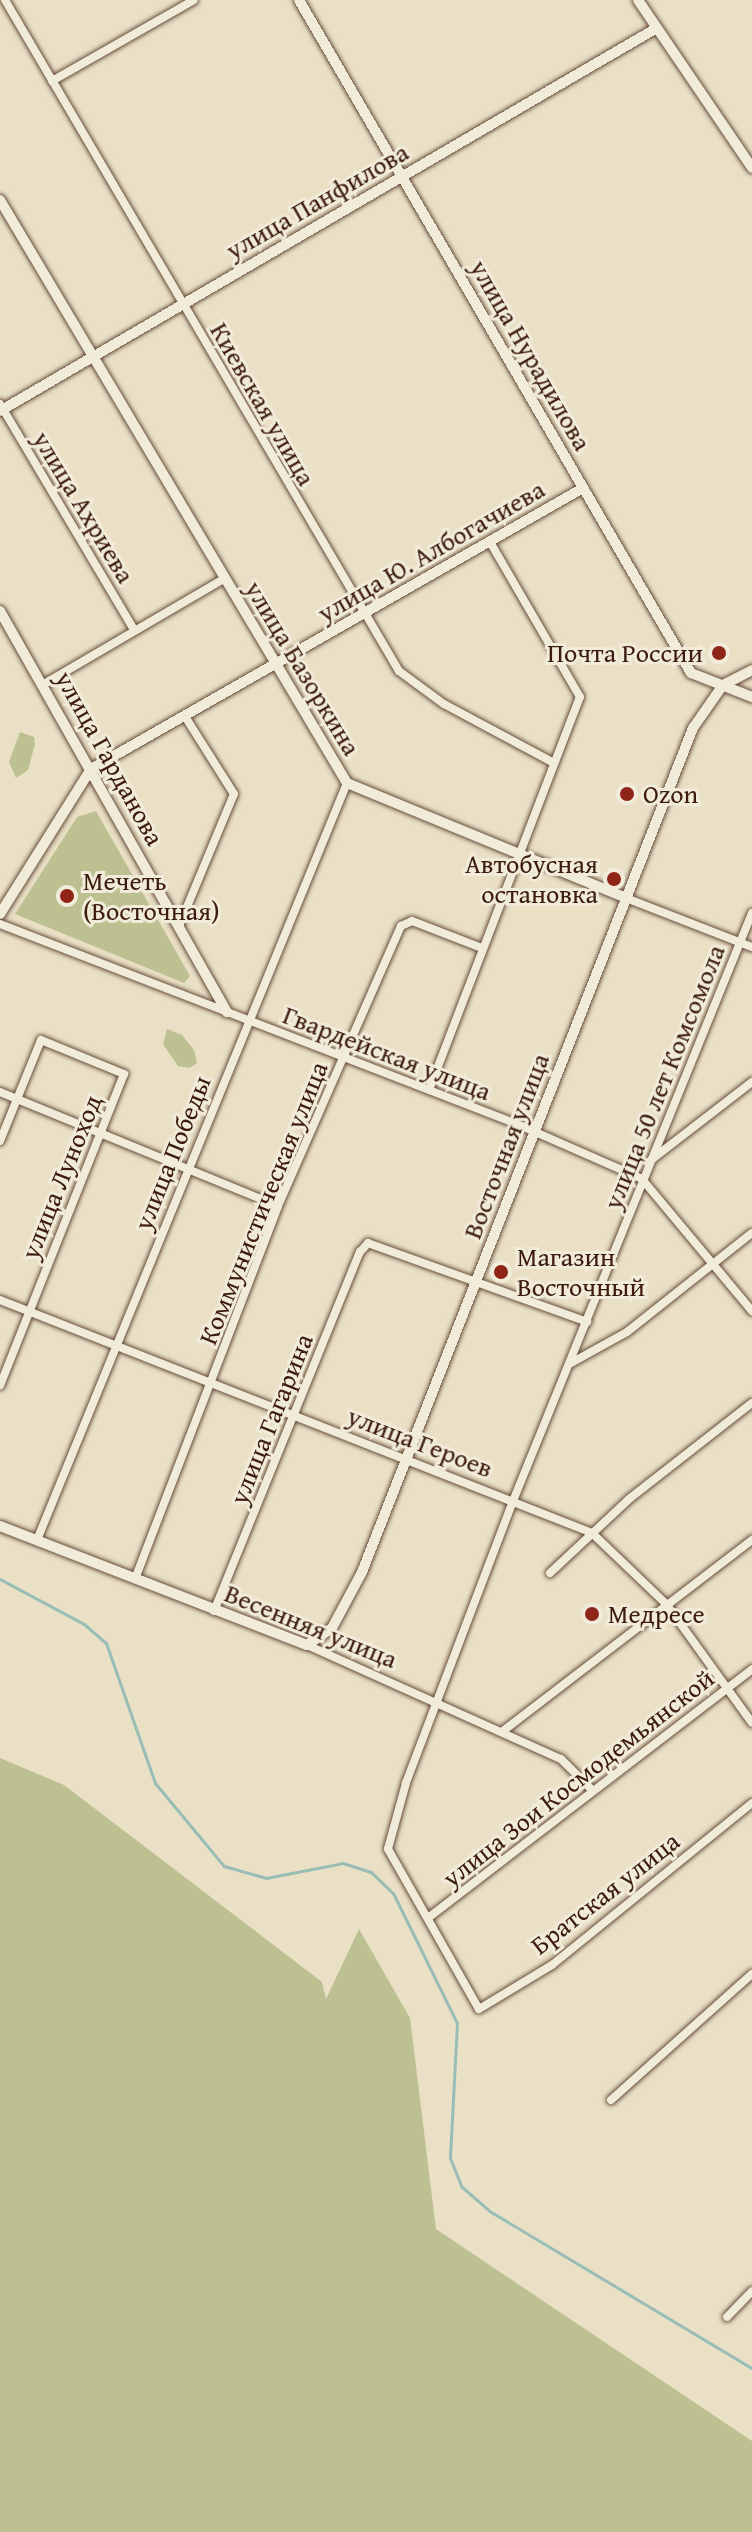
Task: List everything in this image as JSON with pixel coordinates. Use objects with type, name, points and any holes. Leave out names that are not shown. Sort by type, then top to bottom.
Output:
[{"type":"street","name":"Киевская улица","points":[[5,0],[363,616],[399,671],[444,704],[552,762]]},
{"type":"street","points":[[52,81],[194,0]]},
{"type":"street","name":"улица Нурадилова","points":[[299,0],[583,488],[699,680],[707,704]]},
{"type":"street","points":[[638,0],[752,168]]},
{"type":"street","name":"улица Панфилова","points":[[1,408],[655,29]]},
{"type":"street","name":"улица Базоркина","points":[[0,200],[347,783],[752,947]]},
{"type":"street","name":"улица Ахриева","points":[[1,408],[134,630]]},
{"type":"street","name":"улица Ю. Албогачиева","points":[[91,769],[186,718],[583,488]]},
{"type":"street","points":[[429,1090],[516,852],[580,697],[490,542]]},
{"type":"street","points":[[44,684],[224,579]]},
{"type":"street","name":"улица Гарданова","points":[[0,611],[227,1012]]},
{"type":"street","name":"Восточная улица","points":[[307,1645],[323,1637],[343,1614],[626,898],[707,704],[723,685],[752,670]]},
{"type":"street","points":[[699,680],[723,685],[752,697]]},
{"type":"street","points":[[179,926],[234,794],[186,718]]},
{"type":"street","points":[[0,914],[91,769]]},
{"type":"street","name":"улица Победы","points":[[37,1540],[246,1020],[347,783]]},
{"type":"street","name":"улица 50 лет Комсомола","points":[[479,2009],[388,1849],[406,1783],[513,1501],[752,913]]},
{"type":"street","name":"Коммунистическая улица","points":[[135,1579],[278,1206],[405,922],[482,948]]},
{"type":"street","name":"Гвардейская улица","points":[[0,924],[535,1132],[642,1179],[752,1311]]},
{"type":"street","name":"улица Луноход","points":[[0,1385],[124,1074],[41,1040],[17,1099]]},
{"type":"street","points":[[649,1161],[752,1082]]},
{"type":"street","points":[[0,1092],[278,1206]]},
{"type":"street","points":[[0,1141],[17,1099]]},
{"type":"street","points":[[571,1363],[627,1332],[752,1233]]},
{"type":"street","name":"улица Гагарина","points":[[214,1611],[360,1252],[368,1243],[477,1280]]},
{"type":"street","points":[[477,1280],[587,1322]]},
{"type":"street","name":"улица Героев","points":[[0,1300],[592,1533],[667,1605],[752,1723]]},
{"type":"street","points":[[550,1573],[592,1533],[752,1403]]},
{"type":"street","name":"Весенняя улица","points":[[0,1526],[307,1645],[503,1731],[561,1759],[592,1790]]},
{"type":"street","points":[[503,1731],[752,1540]]},
{"type":"street","name":"улица Зои Космодемьянской","points":[[428,1918],[752,1669]]},
{"type":"street","name":"Братская улица","points":[[479,2009],[552,1965],[752,1803]]},
{"type":"street","points":[[611,2100],[752,1974]]},
{"type":"street","points":[[727,2317],[752,2291]]},
{"type":"green space","points":[[20,732],[34,737],[35,744],[28,770],[16,778],[9,762]]},
{"type":"green space","points":[[96,811],[190,976],[184,983],[15,914],[77,817]]},
{"type":"green space","points":[[167,1029],[182,1035],[194,1050],[197,1063],[190,1068],[178,1066],[163,1044]]},
{"type":"green space","points":[[0,1758],[64,1785],[322,1982],[326,1999],[359,1929],[410,2018],[436,2229],[752,2441],[752,2532],[0,2532]]},
{"type":"waterway","points":[[0,1579],[84,1624],[106,1643],[155,1783],[224,1866],[266,1878],[343,1863],[371,1872],[393,1893],[457,2023],[450,2158],[462,2187],[491,2212],[752,2368]]},
{"type":"place","name":"Почта России","points":[[719,653]]},
{"type":"place","name":"Ozon","points":[[627,794]]},
{"type":"place","name":"Автобусная остановка","points":[[614,879]]},
{"type":"place","name":"Мечеть (Восточная)","points":[[67,896]]},
{"type":"place","name":"Магазин Восточный","points":[[501,1272]]},
{"type":"place","name":"Медресе","points":[[592,1614]]}]
